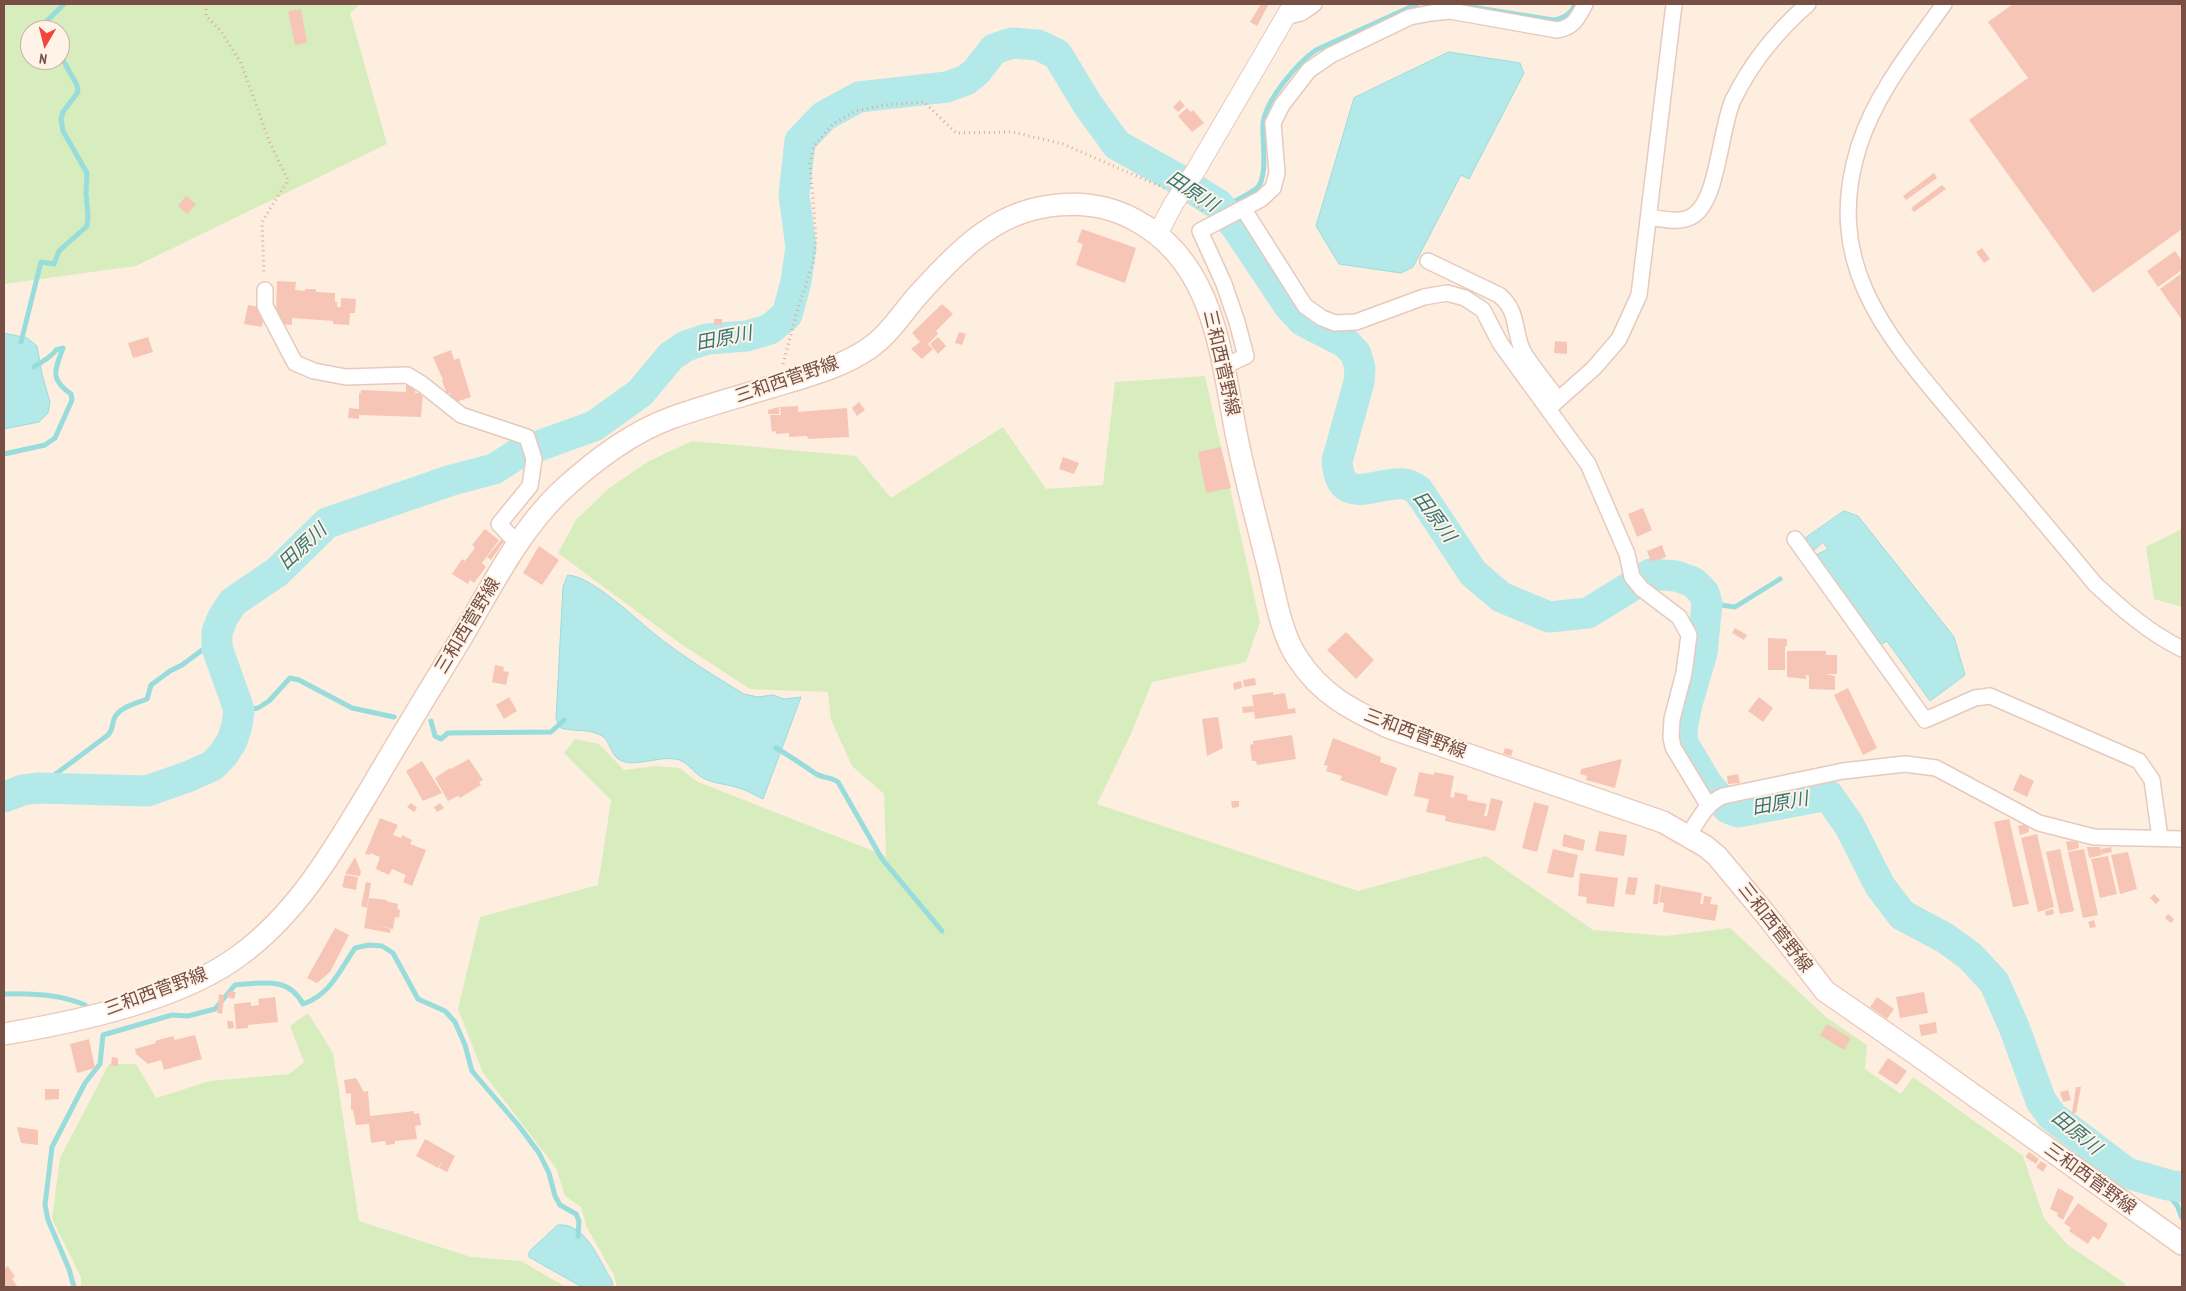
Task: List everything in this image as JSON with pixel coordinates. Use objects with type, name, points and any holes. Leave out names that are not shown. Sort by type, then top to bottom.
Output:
[{"type":"main road","name":"三和西菅野線","points":[[4,1034],[84,1017],[143,1001],[194,982],[237,958],[271,930],[306,890],[338,842],[517,543],[556,496],[604,456],[636,435],[668,419],[832,368],[869,348],[895,324],[916,297],[984,232],[1017,214],[1039,208],[1062,205],[1089,206],[1115,212],[1136,220],[1157,235],[1172,247],[1186,264],[1205,296],[1216,332],[1239,445],[1277,605],[1295,655],[1319,686],[1345,706],[1388,727],[1663,822],[1688,836],[1717,856],[1768,916],[1825,991],[2182,1244]]},
{"type":"street","points":[[1157,235],[1176,198],[1196,170],[1289,10],[1301,13],[1314,4]]},
{"type":"street","points":[[1223,367],[1246,356],[1238,322],[1224,284],[1200,231],[1261,198],[1274,188],[1277,173],[1273,123],[1282,104],[1309,70],[1331,55],[1410,16],[1450,11],[1557,30],[1576,22],[1585,4]]},
{"type":"street","points":[[1553,403],[1594,368],[1619,340],[1639,296],[1674,4]]},
{"type":"street","points":[[1649,217],[1679,220],[1694,216],[1703,206],[1711,190],[1724,126],[1732,102],[1762,52],[1784,25],[1808,4]]},
{"type":"street","points":[[1944,4],[1892,76],[1868,122],[1859,146],[1852,173],[1849,198],[1851,248],[1858,275],[1869,301],[1899,349],[2095,584],[2129,616],[2160,638],[2182,649]]},
{"type":"street","points":[[1240,209],[1305,306],[1322,318],[1335,323],[1356,322],[1424,298],[1447,293],[1466,298],[1483,310],[1500,343],[1553,403]]},
{"type":"street","points":[[1428,261],[1499,295],[1508,303],[1514,316],[1520,344],[1588,464],[1627,554],[1637,583],[1680,617],[1689,635],[1684,673],[1672,719],[1671,737],[1673,747],[1714,801]]},
{"type":"street","points":[[265,290],[265,306],[295,363],[314,371],[346,376],[407,375],[422,384],[461,415],[527,437],[534,460],[530,486],[499,524],[517,543]]},
{"type":"street","points":[[1795,539],[1924,720],[1975,698],[1990,696],[2139,761],[2152,780],[2160,838]]},
{"type":"street","points":[[1688,836],[1714,801],[1844,771],[1905,764],[1936,768],[2039,823],[2094,837],[2182,839]]},
{"type":"path","points":[[206,4],[206,16],[220,30],[241,63],[270,143],[288,180],[262,222],[265,290]]},
{"type":"path","points":[[783,383],[780,376],[796,315],[813,262],[816,238],[810,163],[814,146],[833,124],[856,110],[884,105],[924,102],[956,132],[1013,132],[1064,144],[1220,221]]},
{"type":"green space","points":[[4,4],[360,4],[350,13],[387,144],[136,266],[4,284]]},
{"type":"green space","points":[[1205,376],[1260,622],[1246,662],[1152,682],[1130,736],[1097,804],[1358,891],[1486,856],[1593,930],[1666,936],[1730,928],[1826,1017],[1867,1045],[1865,1069],[1901,1094],[1913,1077],[2023,1156],[2044,1218],[2068,1245],[2123,1282],[2127,1287],[617,1287],[614,1275],[587,1228],[581,1207],[565,1196],[556,1168],[483,1073],[458,1009],[480,917],[598,885],[611,800],[564,753],[575,739],[599,744],[624,770],[655,766],[680,768],[696,781],[886,856],[884,794],[852,766],[831,720],[828,692],[750,689],[681,644],[558,553],[576,520],[608,489],[649,461],[692,441],[856,456],[891,498],[1003,427],[1046,489],[1103,485],[1115,382]]},
{"type":"green space","points":[[2182,529],[2182,607],[2154,599],[2146,547]]},
{"type":"green space","points":[[308,1013],[333,1053],[359,1221],[471,1257],[521,1261],[566,1287],[81,1287],[81,1277],[52,1219],[60,1158],[109,1064],[136,1064],[156,1098],[210,1081],[289,1074],[304,1062],[290,1026]]},
{"type":"water","points":[[1449,52],[1520,63],[1524,73],[1469,179],[1461,175],[1413,267],[1401,273],[1339,264],[1316,226],[1354,98]]},
{"type":"water","points":[[4,333],[27,338],[37,346],[50,402],[48,413],[39,422],[4,429]]},
{"type":"water","points":[[1844,511],[1858,516],[1954,637],[1965,675],[1930,701],[1887,641],[1879,646],[1814,556],[1828,549],[1823,542],[1812,552],[1803,540]]},
{"type":"water","points":[[568,575],[578,577],[602,591],[667,644],[744,694],[758,697],[773,695],[784,699],[801,697],[763,799],[742,789],[703,778],[679,760],[669,758],[634,763],[622,761],[615,756],[602,736],[587,731],[561,728],[556,719],[563,587]]},
{"type":"water","points":[[558,1225],[568,1226],[584,1236],[597,1254],[612,1281],[613,1287],[582,1287],[529,1257],[529,1252]]},
{"type":"building","points":[[1261,4],[1269,4],[1257,26],[1250,22]]},
{"type":"building","points":[[2013,4],[2182,4],[2182,229],[2093,293],[1969,120],[2028,78],[1988,22]]},
{"type":"building","points":[[301,9],[307,43],[295,45],[288,11]]},
{"type":"building","points":[[1180,100],[1185,106],[1178,112],[1173,107]]},
{"type":"building","points":[[1187,108],[1191,112],[1193,110],[1204,123],[1192,132],[1178,116]]},
{"type":"building","points":[[1934,173],[1937,178],[1906,200],[1903,196]]},
{"type":"building","points":[[1942,185],[1946,189],[1914,212],[1911,208]]},
{"type":"building","points":[[186,196],[196,204],[187,214],[178,206]]},
{"type":"building","points":[[1082,229],[1136,248],[1125,283],[1076,265],[1083,244],[1077,242]]},
{"type":"building","points":[[1982,248],[1990,259],[1984,263],[1976,252]]},
{"type":"building","points":[[2175,251],[2182,261],[2182,270],[2158,287],[2147,271]]},
{"type":"building","points":[[2182,273],[2182,320],[2160,289]]},
{"type":"building","points":[[277,281],[296,282],[295,290],[316,289],[316,292],[335,293],[337,307],[341,307],[341,298],[356,299],[355,313],[350,313],[349,325],[333,324],[333,321],[292,318],[292,325],[280,324],[280,316],[276,316]]},
{"type":"building","points":[[942,304],[953,314],[936,331],[938,334],[928,344],[933,349],[922,359],[911,349],[920,342],[912,333]]},
{"type":"building","points":[[248,305],[265,308],[262,327],[244,324]]},
{"type":"building","points":[[714,319],[722,319],[722,325],[714,325]]},
{"type":"building","points":[[959,332],[966,334],[962,345],[955,343]]},
{"type":"building","points":[[148,337],[153,352],[133,358],[128,343]]},
{"type":"building","points":[[938,337],[946,346],[938,354],[930,344]]},
{"type":"building","points":[[1555,341],[1567,342],[1567,354],[1554,353]]},
{"type":"building","points":[[451,350],[454,360],[459,358],[471,397],[453,403],[450,393],[447,394],[433,357]]},
{"type":"building","points":[[406,385],[415,385],[415,393],[423,393],[421,417],[359,415],[359,419],[348,418],[349,408],[359,409],[359,393],[361,393],[361,390],[406,392]]},
{"type":"building","points":[[859,402],[865,410],[857,416],[852,408]]},
{"type":"building","points":[[798,406],[798,412],[847,408],[849,437],[808,439],[807,436],[789,437],[789,433],[776,434],[776,431],[772,432],[770,415],[781,415],[780,407]]},
{"type":"building","points":[[779,407],[779,414],[768,414],[768,410]]},
{"type":"building","points":[[1221,447],[1231,488],[1206,493],[1198,452]]},
{"type":"building","points":[[1063,457],[1079,463],[1074,474],[1059,469]]},
{"type":"building","points":[[1643,508],[1652,530],[1637,537],[1628,514]]},
{"type":"building","points":[[485,529],[499,540],[482,563],[486,567],[474,583],[470,580],[468,584],[452,574],[462,559],[465,561],[475,548],[472,545]]},
{"type":"building","points":[[501,540],[504,541],[491,560],[487,557]]},
{"type":"building","points":[[1662,545],[1666,557],[1651,562],[1647,551]]},
{"type":"building","points":[[539,546],[559,560],[542,585],[523,573]]},
{"type":"building","points":[[1735,628],[1747,635],[1744,640],[1732,633]]},
{"type":"building","points":[[1346,632],[1374,660],[1356,679],[1327,650]]},
{"type":"building","points":[[1768,638],[1787,639],[1787,646],[1785,646],[1785,670],[1768,670]]},
{"type":"building","points":[[1787,651],[1826,651],[1826,655],[1837,655],[1837,674],[1825,674],[1835,676],[1835,690],[1809,689],[1809,676],[1806,675],[1806,679],[1787,677]]},
{"type":"building","points":[[495,665],[504,667],[503,671],[509,672],[506,685],[492,682]]},
{"type":"building","points":[[1255,678],[1256,685],[1244,687],[1243,680]]},
{"type":"building","points":[[1241,681],[1242,688],[1234,690],[1233,683]]},
{"type":"building","points":[[1848,688],[1877,748],[1863,755],[1834,695]]},
{"type":"building","points":[[1273,692],[1273,695],[1285,693],[1288,709],[1295,708],[1296,713],[1255,719],[1252,695]]},
{"type":"building","points":[[509,697],[517,711],[504,719],[496,705]]},
{"type":"building","points":[[1759,697],[1773,708],[1763,722],[1748,711]]},
{"type":"building","points":[[1253,706],[1254,712],[1243,713],[1242,707]]},
{"type":"building","points":[[1218,717],[1223,748],[1207,756],[1202,719]]},
{"type":"building","points":[[1292,735],[1296,759],[1257,765],[1256,761],[1252,761],[1250,745],[1253,744],[1253,741]]},
{"type":"building","points":[[1333,738],[1381,757],[1380,762],[1397,768],[1387,796],[1340,780],[1342,776],[1326,771],[1328,766],[1324,765]]},
{"type":"building","points":[[1505,748],[1513,750],[1511,756],[1503,754]]},
{"type":"building","points":[[469,759],[483,780],[479,782],[481,785],[460,798],[458,796],[448,801],[435,778]]},
{"type":"building","points":[[1622,759],[1615,788],[1586,780],[1587,776],[1580,774],[1581,769]]},
{"type":"building","points":[[422,761],[442,793],[423,801],[406,771]]},
{"type":"building","points":[[1419,772],[1434,775],[1434,772],[1454,776],[1450,797],[1454,798],[1455,792],[1468,795],[1467,800],[1487,804],[1484,816],[1487,816],[1491,798],[1503,801],[1495,831],[1445,821],[1446,816],[1426,812],[1429,799],[1414,796]]},
{"type":"building","points":[[1738,774],[1740,783],[1728,784],[1727,776]]},
{"type":"building","points":[[2020,774],[2034,781],[2027,797],[2013,790]]},
{"type":"building","points":[[1231,801],[1239,801],[1239,807],[1232,808]]},
{"type":"building","points":[[1534,802],[1549,806],[1537,852],[1522,848]]},
{"type":"building","points":[[411,803],[417,808],[414,812],[407,807]]},
{"type":"building","points":[[440,803],[444,808],[437,812],[434,807]]},
{"type":"building","points":[[380,818],[398,825],[393,835],[401,838],[402,835],[412,840],[410,844],[426,850],[412,886],[403,882],[406,875],[392,869],[389,875],[376,869],[380,857],[370,853],[370,855],[365,854]]},
{"type":"building","points":[[2009,819],[2029,904],[2013,907],[1994,822]]},
{"type":"building","points":[[2028,824],[2029,832],[2020,835],[2018,826]]},
{"type":"building","points":[[1599,831],[1627,835],[1624,856],[1595,851]]},
{"type":"building","points":[[1564,834],[1585,840],[1583,851],[1562,846]]},
{"type":"building","points":[[2037,834],[2054,907],[2038,912],[2021,838]]},
{"type":"building","points":[[2066,842],[2078,842],[2079,848],[2068,851]]},
{"type":"building","points":[[2087,847],[2100,847],[2102,855],[2089,858]]},
{"type":"building","points":[[2111,847],[2112,852],[2102,854],[2101,849]]},
{"type":"building","points":[[1553,849],[1578,855],[1573,878],[1547,873]]},
{"type":"building","points":[[2060,849],[2074,911],[2060,914],[2046,852]]},
{"type":"building","points":[[2084,849],[2098,915],[2083,918],[2068,852]]},
{"type":"building","points":[[2128,852],[2137,889],[2120,894],[2111,855]]},
{"type":"building","points":[[2108,856],[2117,894],[2100,898],[2091,859]]},
{"type":"building","points":[[355,857],[361,872],[360,876],[345,874]]},
{"type":"building","points":[[1580,873],[1618,878],[1614,907],[1586,903],[1587,897],[1578,896]]},
{"type":"building","points":[[345,875],[358,877],[356,890],[342,887]]},
{"type":"building","points":[[1628,877],[1638,878],[1635,895],[1625,894]]},
{"type":"building","points":[[366,882],[371,883],[367,908],[361,906]]},
{"type":"building","points":[[1655,884],[1661,885],[1658,904],[1653,904]]},
{"type":"building","points":[[1662,886],[1702,893],[1700,904],[1703,904],[1704,896],[1712,897],[1710,904],[1718,905],[1715,921],[1663,912],[1664,903],[1659,902]]},
{"type":"building","points":[[2154,894],[2160,900],[2156,904],[2150,898]]},
{"type":"building","points":[[369,898],[387,900],[398,904],[397,909],[400,910],[399,918],[395,917],[393,929],[365,923]]},
{"type":"building","points":[[2053,909],[2054,914],[2046,916],[2045,911]]},
{"type":"building","points":[[2168,914],[2174,919],[2171,923],[2165,918]]},
{"type":"building","points":[[2094,920],[2096,927],[2090,928],[2088,922]]},
{"type":"building","points":[[365,923],[391,929],[390,933],[364,928]]},
{"type":"building","points":[[335,928],[349,935],[330,972],[317,983],[307,978]]},
{"type":"building","points":[[228,991],[236,992],[234,999],[226,997]]},
{"type":"building","points":[[1924,992],[1928,1013],[1900,1018],[1896,997]]},
{"type":"building","points":[[219,994],[224,995],[222,1014],[217,1013]]},
{"type":"building","points":[[275,997],[278,1022],[248,1025],[248,1028],[236,1029],[234,1004],[251,1002],[251,1006],[259,1005],[258,999]]},
{"type":"building","points":[[1877,997],[1894,1009],[1887,1019],[1870,1007]]},
{"type":"building","points":[[227,1021],[233,1021],[234,1028],[228,1029]]},
{"type":"building","points":[[1936,1022],[1937,1033],[1921,1036],[1919,1025]]},
{"type":"building","points":[[1827,1024],[1851,1038],[1844,1050],[1820,1035]]},
{"type":"building","points":[[195,1035],[202,1059],[164,1070],[161,1060],[148,1064],[136,1054],[135,1049],[156,1043],[155,1041],[173,1036],[175,1040]]},
{"type":"building","points":[[89,1039],[95,1068],[77,1073],[70,1044]]},
{"type":"building","points":[[112,1057],[118,1058],[118,1066],[111,1066]]},
{"type":"building","points":[[1888,1058],[1907,1071],[1897,1085],[1878,1073]]},
{"type":"building","points":[[356,1078],[364,1092],[368,1091],[370,1116],[414,1111],[414,1114],[419,1113],[421,1125],[415,1126],[417,1139],[395,1141],[395,1144],[386,1145],[385,1141],[371,1143],[369,1124],[356,1125],[353,1110],[351,1110],[351,1093],[346,1094],[344,1080]]},
{"type":"building","points":[[2076,1087],[2081,1087],[2076,1113],[2072,1113]]},
{"type":"building","points":[[45,1089],[59,1089],[59,1099],[45,1100]]},
{"type":"building","points":[[2068,1090],[2071,1100],[2063,1102],[2060,1092]]},
{"type":"building","points":[[17,1127],[38,1130],[38,1145],[21,1143]]},
{"type":"building","points":[[425,1139],[455,1156],[447,1172],[439,1168],[444,1158],[438,1168],[416,1156]]},
{"type":"building","points":[[2029,1152],[2039,1159],[2036,1164],[2025,1157]]},
{"type":"building","points":[[2041,1161],[2047,1165],[2043,1172],[2036,1167]]},
{"type":"building","points":[[2058,1188],[2074,1197],[2063,1220],[2057,1216],[2058,1213],[2050,1209]]},
{"type":"building","points":[[2078,1203],[2108,1224],[2099,1240],[2093,1236],[2088,1244],[2069,1231],[2071,1228],[2064,1223]]},
{"type":"building","points":[[8,1266],[15,1277],[12,1279],[18,1287],[4,1287],[4,1269]]},
{"type":"waterway","points":[[48,20],[64,4]]},
{"type":"waterway","points":[[1221,209],[1258,187],[1264,166],[1263,123],[1265,114],[1276,93],[1300,64],[1316,50],[1417,4]]},
{"type":"waterway","points":[[1453,4],[1553,20],[1567,15],[1575,4]]},
{"type":"waterway","name":"田原川","points":[[4,797],[23,790],[37,788],[147,791],[212,766],[223,755],[232,741],[239,711],[217,648],[217,632],[223,617],[233,602],[277,572],[327,523],[452,480],[494,469],[519,453],[594,426],[640,393],[671,356],[686,346],[707,339],[747,336],[770,329],[787,315],[796,282],[801,247],[794,195],[800,141],[824,116],[859,97],[947,87],[966,80],[976,72],[994,49],[1012,43],[1038,45],[1057,54],[1088,105],[1117,145],[1219,205],[1237,228],[1290,307],[1303,321],[1346,343],[1356,354],[1360,368],[1359,382],[1337,461],[1340,476],[1345,484],[1352,489],[1404,484],[1418,490],[1473,573],[1501,597],[1549,617],[1588,613],[1651,574],[1676,576],[1693,582],[1704,593],[1707,603],[1702,653],[1687,704],[1682,729],[1683,743],[1707,784],[1728,808],[1738,812],[1828,795],[1849,825],[1880,886],[1902,915],[1945,938],[1970,956],[1994,982],[2014,1027],[2041,1101],[2052,1116],[2127,1173],[2168,1185],[2182,1187]]},
{"type":"waterway","points":[[21,342],[41,262],[54,264],[59,251],[87,226],[87,173],[63,131],[61,119],[63,112],[78,92],[77,85],[68,70]]},
{"type":"waterway","points":[[4,454],[45,445],[55,438],[72,400],[71,394],[59,384],[56,374],[56,368],[63,348],[56,350],[34,367]]},
{"type":"waterway","points":[[1707,603],[1735,607],[1780,579]]},
{"type":"waterway","points":[[37,788],[108,735],[117,714],[129,706],[147,699],[151,685],[217,639]]},
{"type":"waterway","points":[[239,711],[258,708],[269,701],[290,678],[299,680],[352,708],[394,717]]},
{"type":"waterway","points":[[431,721],[435,736],[441,739],[448,733],[551,732],[564,720]]},
{"type":"waterway","points":[[776,748],[816,774],[838,782],[882,859],[942,931]]},
{"type":"waterway","points":[[74,1287],[69,1269],[48,1220],[45,1205],[52,1147],[85,1083],[100,1064],[103,1035],[172,1015],[188,1016],[215,1009],[235,985],[264,983],[282,985],[297,995],[303,1004],[320,995],[334,981],[355,948],[369,945],[382,946],[393,953],[418,999],[445,1011],[455,1022],[465,1045],[472,1071],[519,1126],[539,1153],[549,1173],[555,1196],[560,1205],[576,1214],[579,1221],[578,1236]]},
{"type":"waterway","points":[[4,994],[45,995],[66,998],[85,1005]]},
{"type":"waterway","points":[[2157,1182],[2177,1205],[2182,1218]]}]
